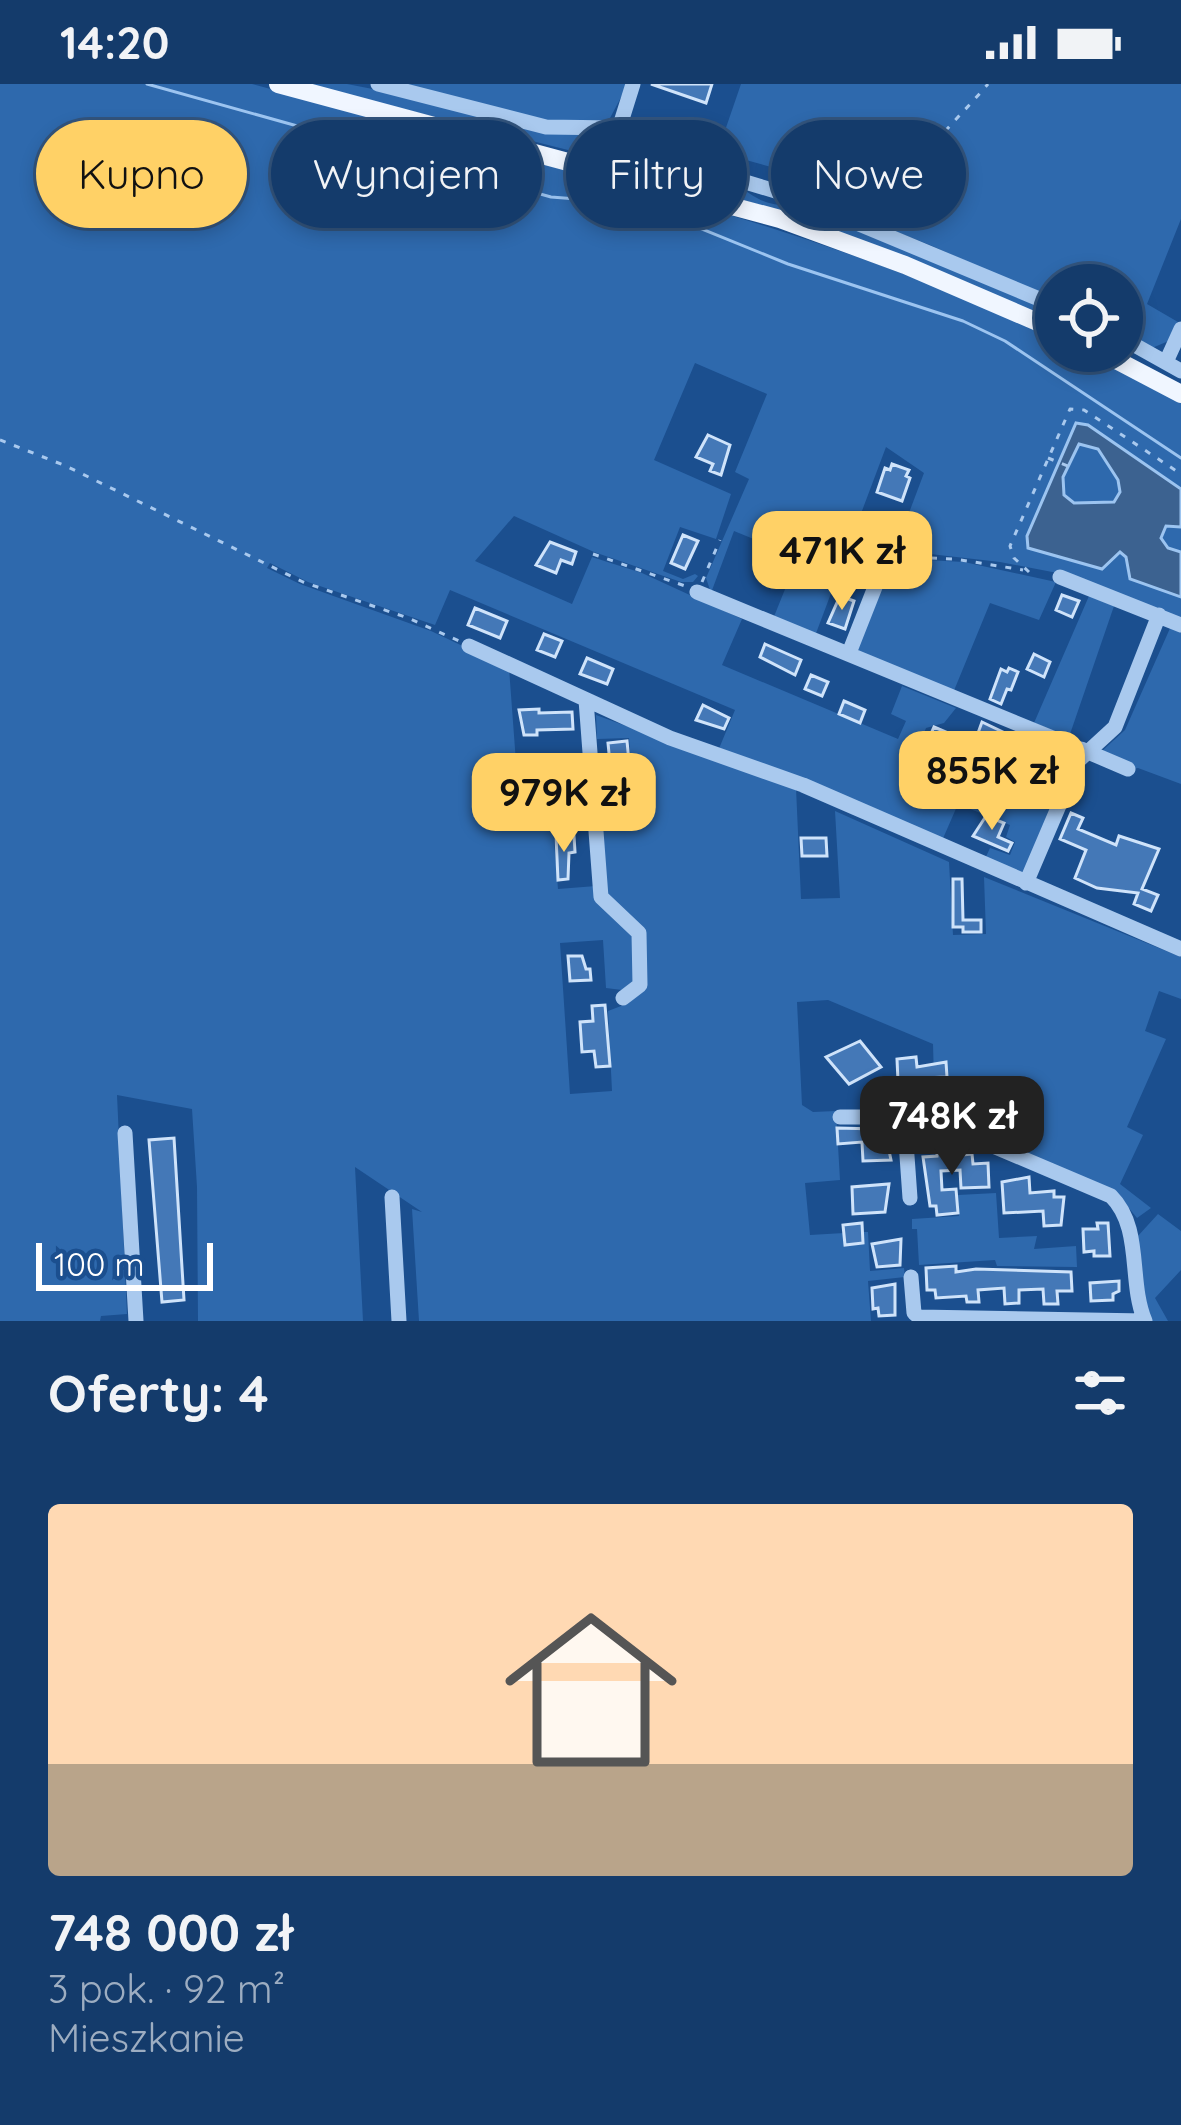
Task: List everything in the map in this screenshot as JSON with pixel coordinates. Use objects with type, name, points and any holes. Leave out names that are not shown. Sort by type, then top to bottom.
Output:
[{"type":"main road","points":[[278,84],[566,160]]},
{"type":"main road","points":[[747,211],[813,230],[1035,321]]},
{"type":"main road","points":[[1139,372],[1181,394]]},
{"type":"street","points":[[378,84],[546,128],[566,128]]},
{"type":"street","points":[[619,120],[633,84]]},
{"type":"street","points":[[874,228],[1035,298]]},
{"type":"street","points":[[1143,349],[1174,366],[1181,329]]},
{"type":"street","points":[[849,653],[889,552]]},
{"type":"street","points":[[1060,577],[1181,625]]},
{"type":"street","points":[[697,592],[1128,770]]},
{"type":"street","points":[[1026,883],[1079,753],[1108,735],[1120,719],[1159,615]]},
{"type":"street","points":[[469,646],[670,738],[803,785],[1181,949]]},
{"type":"street","points":[[586,700],[600,892],[605,904],[639,932],[640,986],[623,998]]},
{"type":"street","points":[[904,1114],[910,1198]]},
{"type":"street","points":[[840,1117],[925,1117],[1111,1196],[1127,1218],[1145,1321],[919,1317],[914,1313],[911,1277]]},
{"type":"street","points":[[125,1133],[136,1321]]},
{"type":"street","points":[[392,1197],[399,1321]]},
{"type":"path","points":[[889,234],[900,198],[933,141],[988,84]]},
{"type":"path","points":[[889,552],[1029,572],[1014,558],[1010,546],[1068,411],[1078,408],[1181,474]]},
{"type":"path","points":[[0,440],[66,466],[303,582],[408,618],[469,646]]},
{"type":"path","points":[[1046,457],[1076,469]]},
{"type":"path","points":[[593,554],[697,592],[720,540]]},
{"type":"shaded area","points":[[0,84],[252,84],[385,120],[271,120],[271,228],[542,228],[542,163],[566,169],[566,228],[747,228],[747,221],[948,291],[1035,329],[1035,372],[1125,372],[1181,401],[1181,620],[1073,576],[895,550],[924,473],[886,447],[815,636],[773,619],[798,557],[734,531],[711,593],[706,578],[749,479],[735,472],[767,394],[695,363],[654,460],[731,494],[716,539],[680,527],[663,571],[683,579],[695,574],[693,582],[681,582],[594,552],[514,516],[475,561],[572,604],[592,557],[642,573],[742,619],[722,665],[898,739],[906,721],[891,714],[902,686],[956,708],[944,723],[926,728],[918,748],[1049,802],[1056,787],[1060,790],[1022,877],[984,861],[990,848],[1010,855],[1015,842],[1006,837],[1010,825],[958,804],[941,843],[796,779],[718,751],[735,710],[450,590],[435,625],[308,582],[270,563],[267,568],[431,631],[509,668],[520,816],[552,815],[558,889],[596,886],[597,900],[632,930],[637,979],[622,990],[606,988],[603,940],[560,943],[570,1094],[612,1091],[608,1011],[629,1003],[645,984],[642,931],[604,891],[599,784],[632,780],[629,738],[597,739],[596,715],[796,788],[801,899],[840,898],[835,811],[949,862],[953,935],[986,934],[984,877],[1181,957],[1181,999],[1159,991],[1145,1031],[1166,1039],[1127,1127],[1143,1135],[1120,1184],[1151,1208],[1137,1218],[1107,1188],[935,1116],[933,1044],[828,1000],[797,1002],[802,1105],[813,1112],[836,1111],[840,1180],[805,1183],[810,1235],[844,1233],[846,1245],[863,1243],[862,1232],[868,1232],[870,1271],[904,1268],[905,1277],[868,1281],[871,1321],[419,1321],[412,1209],[422,1212],[355,1167],[363,1321],[198,1321],[192,1109],[117,1095],[127,1314],[101,1316],[100,1321],[0,1321]]},
{"type":"shaded area","points":[[303,84],[347,84],[531,120],[448,120]]},
{"type":"shaded area","points":[[390,84],[628,84],[609,120],[542,120]]},
{"type":"shaded area","points":[[741,84],[1181,84],[1181,219],[1147,304],[1178,322],[1171,340],[1152,348],[1143,343],[1143,264],[1035,264],[1035,292],[887,228],[966,228],[966,120],[771,120],[771,167],[747,160],[747,120],[729,120]]},
{"type":"shaded area","points":[[542,122],[566,127],[566,150],[542,144]]},
{"type":"shaded area","points":[[747,191],[771,203],[771,208],[747,201]]},
{"type":"shaded area","points":[[857,228],[1035,303],[1035,314],[837,231]]},
{"type":"shaded area","points":[[1076,423],[1088,425],[1181,489],[1181,527],[1166,526],[1161,538],[1168,548],[1181,552],[1181,597],[1130,579],[1126,557],[1120,552],[1102,569],[1028,548],[1027,536]],"holes":[[[1079,444],[1098,449],[1118,480],[1120,492],[1114,502],[1074,503],[1064,495],[1063,477]]]},
{"type":"shaded area","points":[[890,558],[964,562],[1056,582],[1039,620],[990,603],[953,693],[857,649]]},
{"type":"shaded area","points":[[1089,596],[1114,606],[1069,737],[1034,723]]},
{"type":"shaded area","points":[[1171,626],[1181,630],[1181,784],[1138,768],[1131,776],[1091,761],[1125,730]]},
{"type":"shaded area","points":[[996,1193],[999,1238],[1037,1236],[1034,1249],[1076,1246],[1077,1267],[997,1266],[995,1260],[919,1265],[912,1219],[959,1216],[958,1195]]},
{"type":"shaded area","points":[[1158,1214],[1181,1231],[1181,1270],[1155,1298],[1168,1321],[1151,1321],[1137,1237]]},
{"type":"building","points":[[651,84],[712,84],[706,103]]},
{"type":"building","points":[[708,435],[730,445],[721,475],[710,471],[713,464],[696,457]]},
{"type":"building","points":[[892,464],[909,470],[902,501],[877,492],[885,468],[890,470]]},
{"type":"building","points":[[683,535],[698,541],[685,569],[671,563]]},
{"type":"building","points":[[550,542],[576,552],[572,564],[561,560],[556,573],[536,565]]},
{"type":"building","points":[[858,547],[875,554],[865,578],[849,572]]},
{"type":"building","points":[[770,550],[786,557],[783,583],[760,575]]},
{"type":"building","points":[[1062,595],[1079,601],[1072,617],[1056,610]]},
{"type":"building","points":[[840,596],[854,601],[845,629],[828,623]]},
{"type":"building","points":[[475,608],[507,621],[500,638],[468,625]]},
{"type":"building","points":[[544,634],[562,641],[555,657],[537,650]]},
{"type":"building","points":[[765,644],[801,660],[795,675],[760,657]]},
{"type":"building","points":[[1034,654],[1050,662],[1044,677],[1027,669]]},
{"type":"building","points":[[587,658],[613,669],[607,684],[580,674]]},
{"type":"building","points":[[1009,668],[1018,672],[1001,704],[990,699],[1001,669],[1007,672]]},
{"type":"building","points":[[811,675],[828,682],[822,696],[805,689]]},
{"type":"building","points":[[844,701],[865,710],[860,723],[839,714]]},
{"type":"building","points":[[703,705],[729,718],[724,729],[696,720]]},
{"type":"building","points":[[539,709],[539,713],[572,712],[573,729],[524,735],[519,710]]},
{"type":"building","points":[[982,722],[1011,736],[1002,751],[981,744]]},
{"type":"building","points":[[934,727],[960,738],[953,756],[926,745]]},
{"type":"building","points":[[627,741],[630,772],[611,774],[608,743]]},
{"type":"building","points":[[568,781],[570,807],[521,814],[520,796],[552,794],[552,782]]},
{"type":"building","points":[[1071,813],[1083,818],[1078,829],[1116,845],[1119,836],[1159,849],[1142,889],[1158,895],[1151,911],[1134,904],[1138,893],[1097,888],[1075,878],[1086,850],[1060,839]]},
{"type":"building","points":[[986,816],[1004,823],[998,837],[1012,843],[1008,851],[973,836]]},
{"type":"building","points":[[556,836],[574,836],[568,879],[558,880]]},
{"type":"building","points":[[801,838],[826,838],[827,856],[802,856]]},
{"type":"building","points":[[953,879],[962,879],[963,920],[981,920],[981,932],[953,927]]},
{"type":"building","points":[[568,956],[582,956],[591,980],[570,981]]},
{"type":"building","points":[[605,1005],[610,1066],[596,1067],[594,1051],[582,1052],[580,1022],[593,1021],[592,1006]]},
{"type":"building","points":[[860,1041],[881,1067],[849,1084],[826,1057]]},
{"type":"building","points":[[916,1057],[917,1067],[946,1062],[947,1077],[924,1078],[924,1087],[911,1088],[910,1080],[898,1081],[897,1059]]},
{"type":"building","points":[[977,1080],[978,1086],[985,1086],[987,1103],[957,1105],[956,1081]]},
{"type":"building","points":[[837,1128],[876,1129],[877,1141],[887,1141],[891,1160],[863,1161],[862,1142],[838,1144]]},
{"type":"building","points":[[174,1138],[184,1300],[162,1302],[149,1140]]},
{"type":"building","points":[[951,1144],[952,1156],[972,1154],[973,1164],[988,1163],[989,1187],[961,1188],[960,1170],[941,1171],[942,1190],[956,1189],[958,1213],[937,1215],[936,1206],[930,1206],[923,1157],[937,1156],[937,1145]]},
{"type":"building","points":[[1029,1177],[1030,1193],[1054,1191],[1054,1197],[1064,1197],[1061,1225],[1044,1226],[1043,1211],[1004,1213],[1002,1182]]},
{"type":"building","points":[[889,1184],[885,1212],[853,1214],[852,1187]]},
{"type":"building","points":[[862,1223],[863,1243],[845,1245],[843,1225]]},
{"type":"building","points":[[1097,1223],[1108,1223],[1110,1256],[1084,1252],[1083,1229],[1098,1229]]},
{"type":"building","points":[[901,1239],[900,1265],[877,1267],[872,1244]]},
{"type":"building","points":[[956,1266],[956,1272],[1071,1272],[1072,1291],[1057,1291],[1058,1304],[1044,1304],[1043,1289],[1019,1290],[1019,1303],[1005,1304],[1004,1288],[978,1290],[979,1302],[967,1302],[966,1296],[936,1298],[935,1290],[927,1290],[926,1268]]},
{"type":"building","points":[[1119,1281],[1113,1300],[1091,1301],[1090,1283]]},
{"type":"building","points":[[895,1284],[895,1315],[879,1316],[878,1308],[873,1309],[872,1288]]},
{"type":"waterway","points":[[147,84],[551,197],[628,203],[660,212],[788,264],[963,321],[1005,341],[1181,458]]}]
